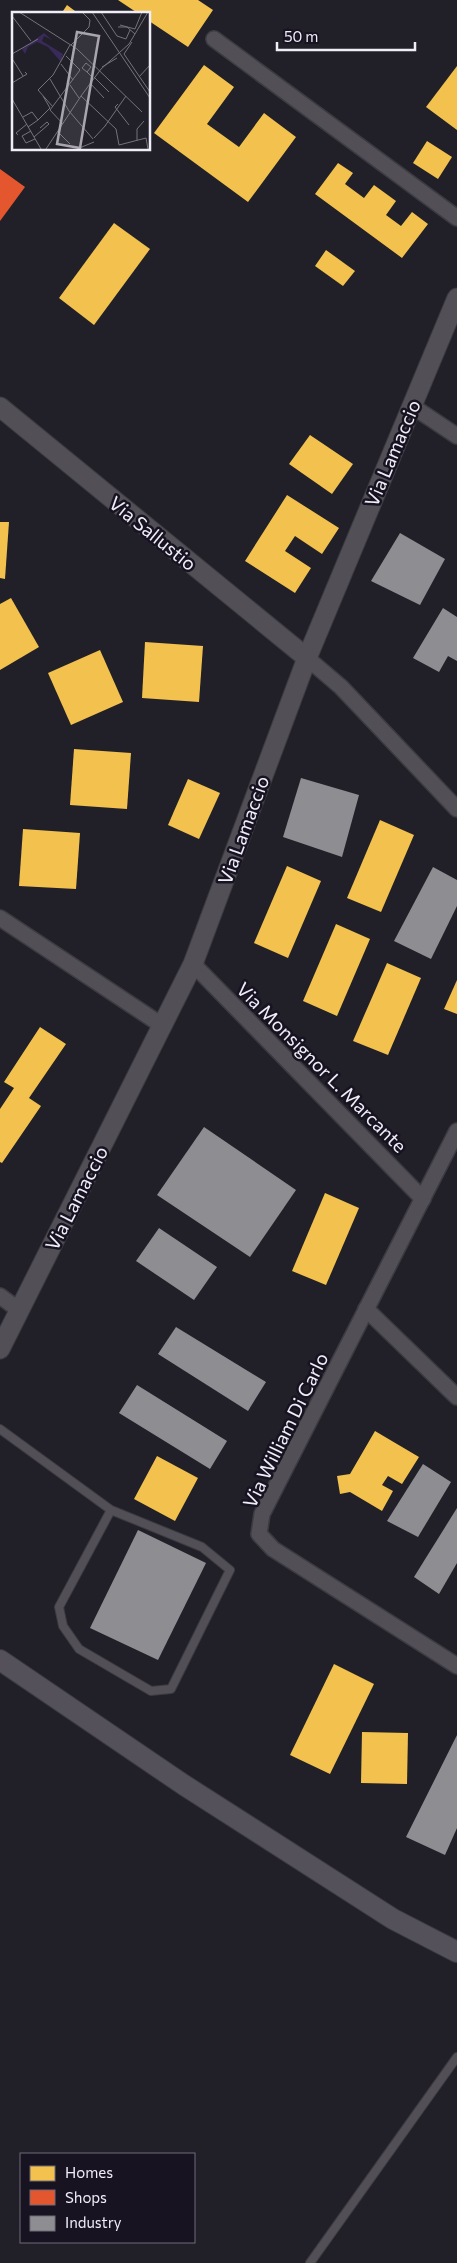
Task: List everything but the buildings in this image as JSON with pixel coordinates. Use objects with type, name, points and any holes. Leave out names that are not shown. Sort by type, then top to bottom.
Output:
[{"type":"main road","points":[[0,1660],[184,1785],[394,1919],[457,1952]]},
{"type":"street","points":[[214,39],[457,218]]},
{"type":"street","name":"Via Lamaccio","points":[[0,1349],[193,964],[307,658],[457,298]]},
{"type":"street","points":[[412,406],[457,436]]},
{"type":"street","name":"Via Sallustio","points":[[0,408],[307,658]]},
{"type":"street","points":[[307,658],[341,687],[457,809]]},
{"type":"street","points":[[0,918],[163,1026]]},
{"type":"street","name":"Via Monsignor L. Marcante","points":[[193,964],[424,1199]]},
{"type":"street","name":"Via William Di Carlo","points":[[457,1131],[262,1514],[259,1534],[273,1549],[457,1666]]},
{"type":"street","points":[[0,1296],[19,1310]]},
{"type":"street","points":[[366,1309],[457,1397]]},
{"type":"lane","points":[[0,1429],[112,1510],[202,1547],[230,1570],[171,1689],[151,1691],[135,1682],[79,1649],[63,1626],[59,1607],[112,1510]]},
{"type":"lane","points":[[310,2263],[457,2057]]}]
